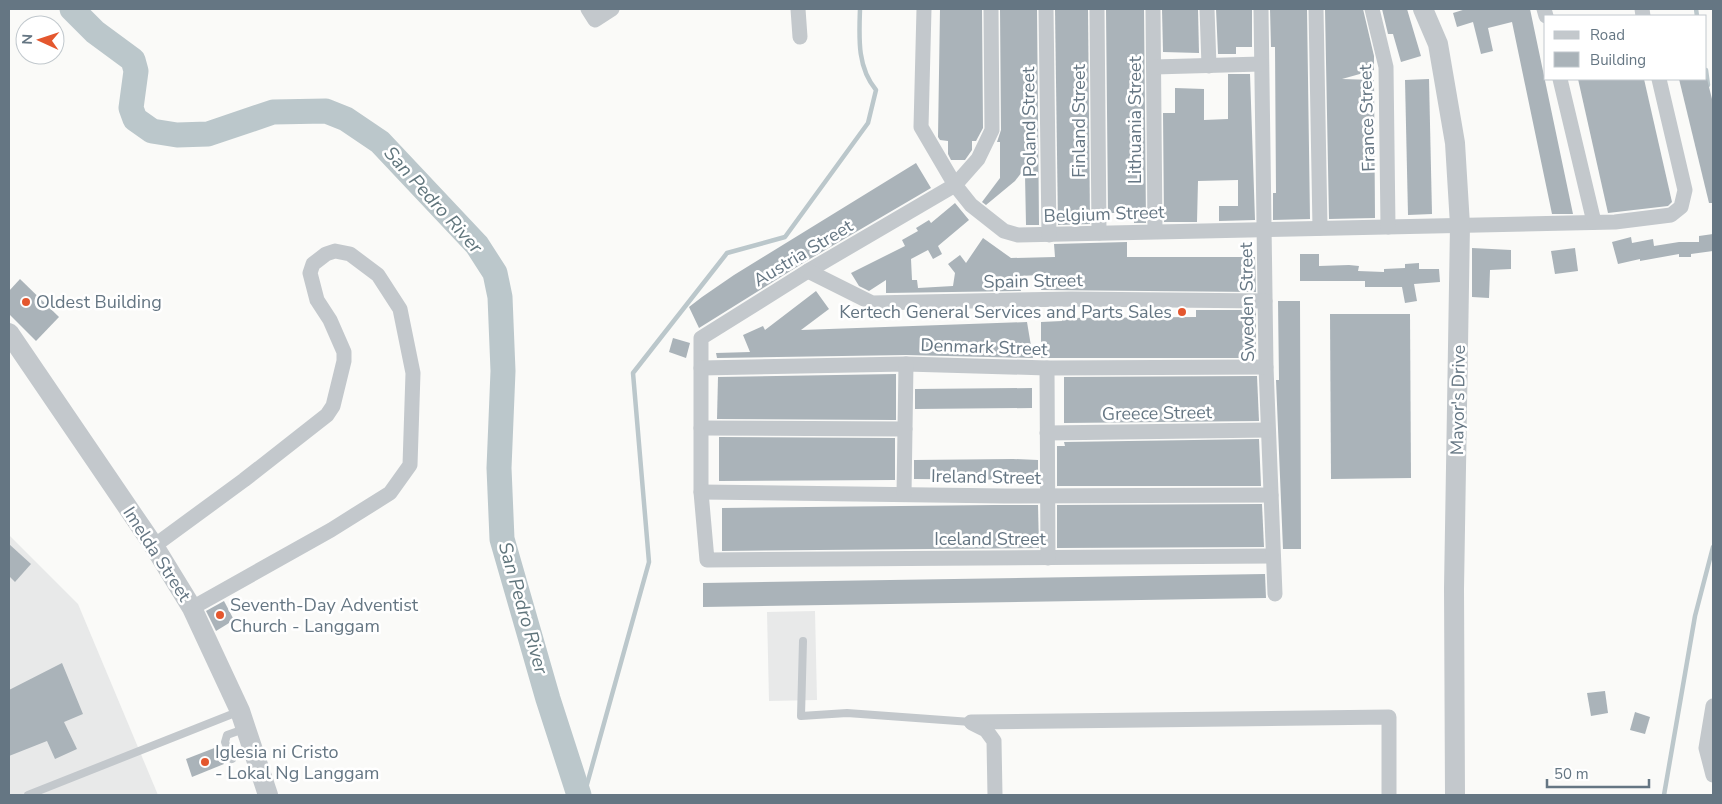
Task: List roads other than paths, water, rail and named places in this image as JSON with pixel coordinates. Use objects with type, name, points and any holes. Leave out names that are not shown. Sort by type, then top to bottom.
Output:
[{"type":"street","points":[[588,9],[595,20],[612,9]]},
{"type":"street","points":[[798,9],[800,37]]},
{"type":"street","name":"Belgium Street","points":[[924,9],[921,126],[955,185],[971,205],[1004,231],[1018,235],[1614,222],[1670,215],[1681,207],[1686,190],[1658,80]]},
{"type":"street","name":"Austria Street","points":[[707,560],[701,492],[700,338],[808,271],[955,185],[978,159],[992,130],[991,9]]},
{"type":"street","name":"Poland Street","points":[[1046,9],[1049,235]]},
{"type":"street","name":"Finland Street","points":[[1097,9],[1099,233]]},
{"type":"street","name":"Lithuania Street","points":[[1153,9],[1155,231]]},
{"type":"street","points":[[1207,9],[1209,66]]},
{"type":"street","name":"Sweden Street","points":[[1261,9],[1266,367],[1275,594]]},
{"type":"street","points":[[1316,9],[1320,228]]},
{"type":"street","name":"France Street","points":[[1372,9],[1386,67],[1388,227]]},
{"type":"street","name":"Mayor's Drive","points":[[1423,9],[1438,44],[1455,142],[1460,225],[1454,589],[1455,795]]},
{"type":"street","points":[[1154,67],[1261,64]]},
{"type":"street","points":[[1560,80],[1594,222]]},
{"type":"street","points":[[154,546],[244,480],[327,415],[332,406],[344,361],[344,352],[330,320],[316,300],[310,273],[313,264],[326,254],[335,251],[350,254],[378,275],[400,309],[413,373],[410,464],[390,493],[331,530],[192,608]]},
{"type":"street","name":"Spain Street","points":[[808,271],[872,303],[1071,299],[1265,301]]},
{"type":"street","name":"Imelda Street","points":[[9,333],[154,546],[192,608],[243,719],[268,795]]},
{"type":"street","points":[[904,494],[906,364]]},
{"type":"street","name":"Denmark Street","points":[[700,368],[906,364],[1048,368],[1266,367]]},
{"type":"street","points":[[1048,368],[1048,558]]},
{"type":"street","points":[[701,428],[905,429]]},
{"type":"street","name":"Greece Street","points":[[1047,433],[1268,430]]},
{"type":"street","name":"Ireland Street","points":[[701,492],[1047,496],[1271,495]]},
{"type":"street","name":"Iceland Street","points":[[707,560],[1273,556]]},
{"type":"street","points":[[1713,706],[1706,748],[1713,775]]},
{"type":"street","points":[[971,722],[1389,717],[1389,795]]},
{"type":"street","points":[[971,722],[986,730],[994,741],[995,795]]},
{"type":"lane","points":[[803,641],[802,716],[847,713],[971,722]]},
{"type":"lane","points":[[232,759],[226,742],[227,736],[243,719]]},
{"type":"lane","points":[[28,795],[243,719]]},
{"type":"waterway","name":"San Pedro River","points":[[72,9],[95,32],[133,60],[136,71],[131,108],[135,119],[152,131],[177,135],[208,134],[273,112],[326,111],[346,119],[380,142],[477,245],[495,273],[500,297],[503,371],[499,468],[502,539],[548,699],[579,795]]},
{"type":"waterway","points":[[584,795],[649,562],[633,373],[727,253],[785,237],[868,123],[876,90],[865,72],[862,62],[860,9]]},
{"type":"waterway","points":[[1696,9],[1697,15]]},
{"type":"waterway","points":[[1707,78],[1708,85]]},
{"type":"waterway","points":[[1664,795],[1695,616],[1713,547]]},
{"type":"place","name":"Oldest Building","points":[[26,302]]},
{"type":"place","name":"Kertech General Services and Parts Sales","points":[[1182,312]]},
{"type":"place","name":"Seventh-Day Adventist Church - Langgam","points":[[220,615]]},
{"type":"place","name":"Iglesia ni Cristo - Lokal Ng Langgam","points":[[205,762]]}]
